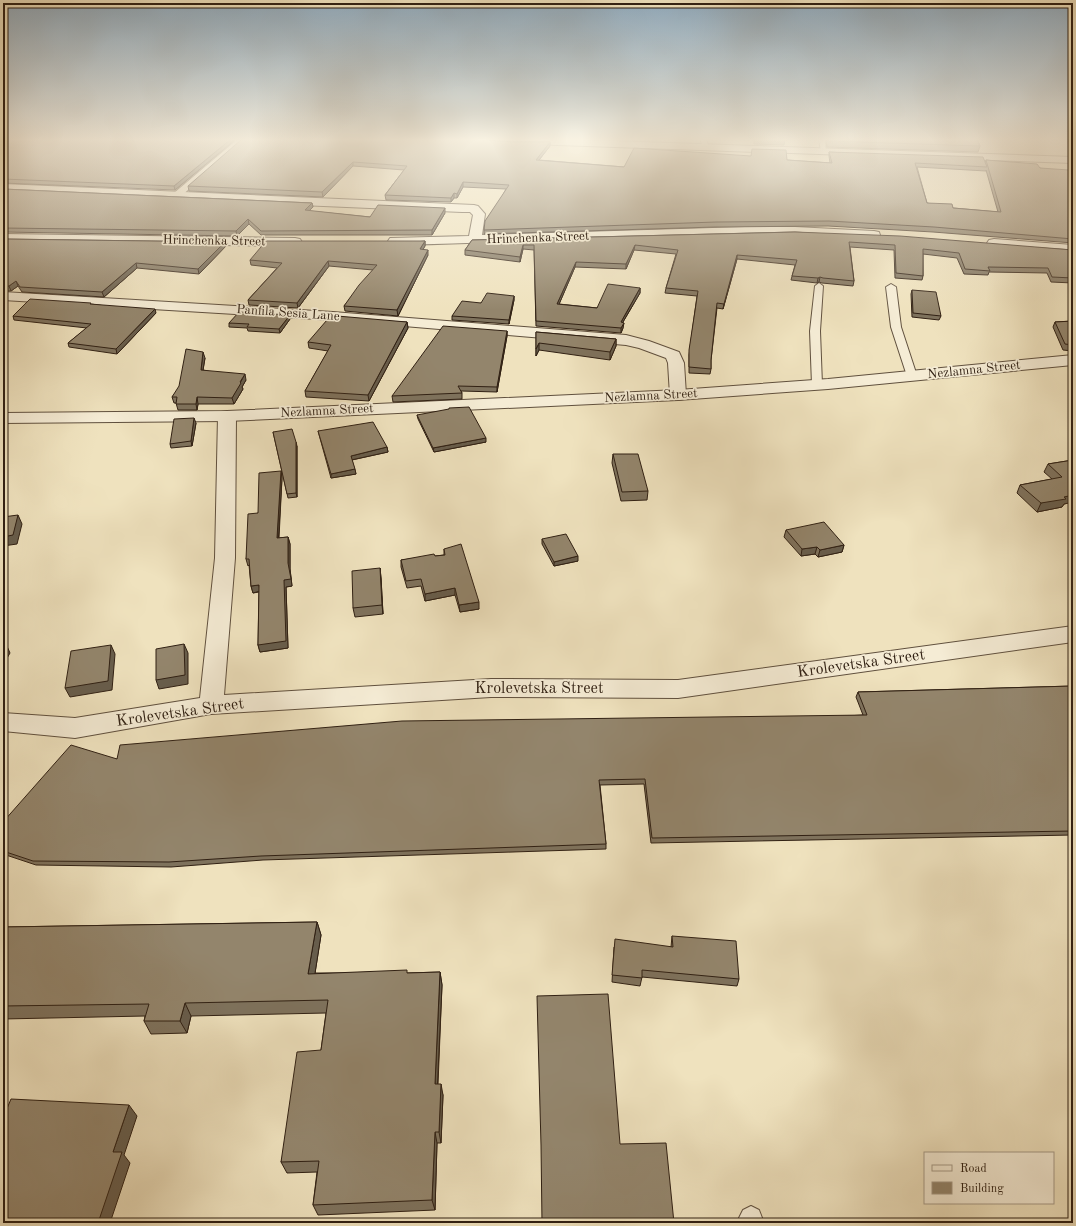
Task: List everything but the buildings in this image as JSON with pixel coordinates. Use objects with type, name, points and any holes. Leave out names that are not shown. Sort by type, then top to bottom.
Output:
[{"type":"street","points":[[204,196],[474,209],[479,214],[475,240]]},
{"type":"street","name":"Hrinchenka Street","points":[[383,242],[700,232],[796,232],[885,236]]},
{"type":"street","name":"Hrinchenka Street","points":[[3,238],[306,242]]},
{"type":"street","points":[[979,242],[1073,249]]},
{"type":"street","name":"Panfila Sesia Lane","points":[[3,296],[333,316],[626,340],[644,344],[673,355],[676,363],[678,395]]},
{"type":"street","name":"Nezlamna Street","points":[[3,418],[227,416],[678,395],[817,385],[1073,360]]},
{"type":"street","points":[[211,705],[225,558],[227,416]]},
{"type":"street","name":"Krolevetska Street","points":[[3,722],[75,728],[211,705],[491,688],[678,689],[1073,634]]},
{"type":"lane","points":[[817,385],[815,331],[819,286]]},
{"type":"lane","points":[[891,287],[896,327],[912,376]]}]
